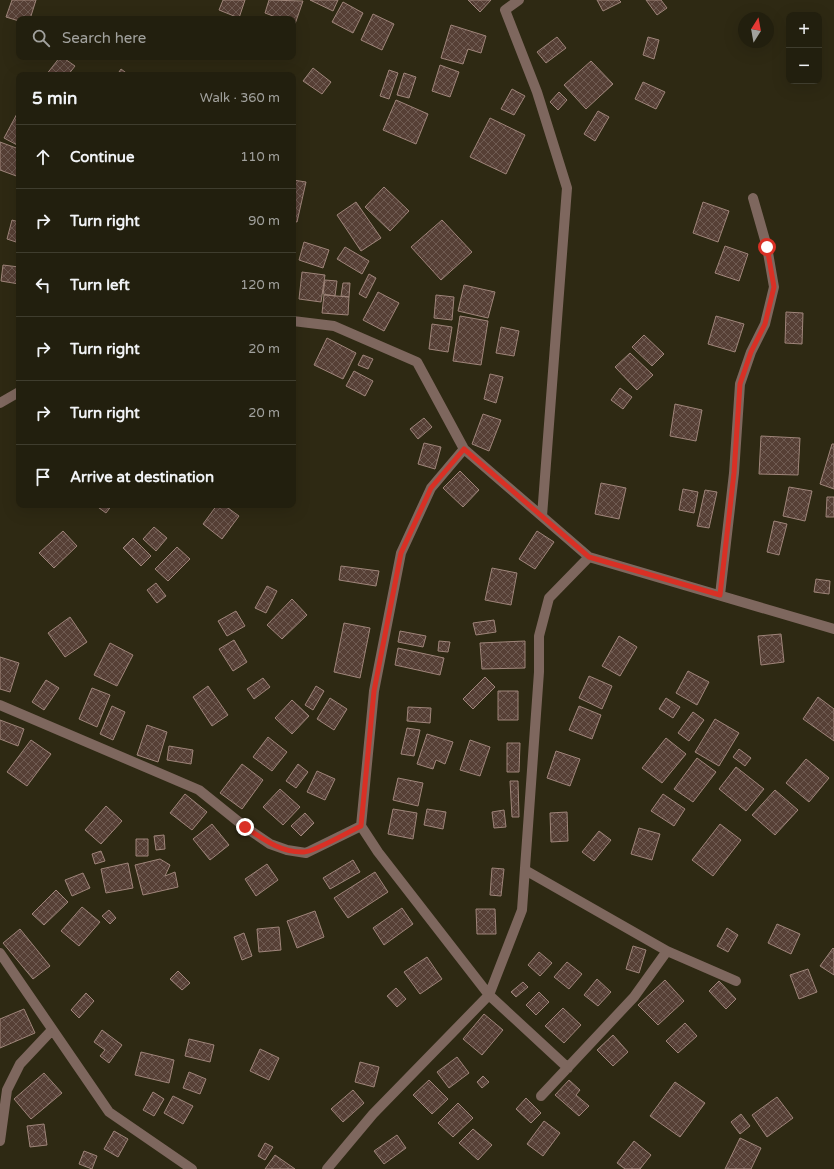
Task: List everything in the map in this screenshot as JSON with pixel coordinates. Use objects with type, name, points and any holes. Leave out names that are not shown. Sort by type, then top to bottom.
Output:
[{"type":"street","points":[[519,0],[505,10],[537,92],[567,188],[542,516]]},
{"type":"street","points":[[720,595],[734,473],[740,384],[751,352],[765,324],[774,287],[767,247],[753,198]]},
{"type":"street","points":[[296,321],[334,326],[417,362],[464,449],[589,557],[834,629]]},
{"type":"street","points":[[0,404],[16,394]]},
{"type":"street","points":[[464,449],[431,488],[401,553],[374,691],[361,826],[378,852],[489,995],[568,1068]]},
{"type":"street","points":[[329,1168],[373,1114],[489,995],[522,910],[539,672],[539,636],[549,598],[589,557]]},
{"type":"street","points":[[0,705],[199,790],[245,827],[270,844],[287,850],[306,853],[361,826]]},
{"type":"street","points":[[525,870],[667,951],[736,981]]},
{"type":"street","points":[[541,1096],[634,997],[667,951]]},
{"type":"street","points":[[0,954],[109,1112],[192,1169]]},
{"type":"street","points":[[0,1141],[7,1090],[20,1064],[52,1030]]},
{"type":"building","points":[[12,0],[36,0],[31,16],[16,16],[16,20],[6,17]]},
{"type":"building","points":[[223,0],[245,0],[240,16],[234,16],[219,10]]},
{"type":"building","points":[[269,0],[303,1],[296,21],[296,16],[273,16],[265,13]]},
{"type":"building","points":[[310,0],[338,0],[333,11]]},
{"type":"building","points":[[468,0],[491,0],[480,12]]},
{"type":"building","points":[[597,0],[619,0],[621,2],[603,11]]},
{"type":"building","points":[[646,0],[661,0],[667,8],[657,15]]},
{"type":"building","points":[[343,2],[363,13],[353,33],[332,22]]},
{"type":"building","points":[[373,14],[394,24],[382,50],[361,40]]},
{"type":"building","points":[[451,25],[486,36],[481,53],[468,49],[463,64],[441,58]]},
{"type":"building","points":[[557,37],[566,48],[546,63],[537,52]]},
{"type":"building","points":[[648,37],[659,40],[654,59],[643,55]]},
{"type":"building","points":[[58,60],[66,60],[75,66],[70,72],[48,72]]},
{"type":"building","points":[[591,61],[613,84],[586,109],[564,85]]},
{"type":"building","points":[[440,65],[459,72],[450,97],[432,91]]},
{"type":"building","points":[[313,68],[331,82],[322,94],[303,81]]},
{"type":"building","points":[[389,70],[398,73],[389,99],[380,96]]},
{"type":"building","points":[[404,73],[416,77],[409,98],[397,95]]},
{"type":"building","points":[[643,82],[665,92],[656,109],[635,99]]},
{"type":"building","points":[[512,89],[525,96],[514,115],[501,109]]},
{"type":"building","points":[[559,92],[567,100],[558,110],[550,102]]},
{"type":"building","points":[[396,100],[428,114],[416,144],[383,130]]},
{"type":"building","points":[[598,111],[609,117],[595,141],[584,134]]},
{"type":"building","points":[[16,116],[16,144],[4,138]]},
{"type":"building","points":[[490,118],[525,135],[506,174],[470,157]]},
{"type":"building","points":[[0,142],[16,148],[16,176],[0,170]]},
{"type":"building","points":[[296,180],[306,182],[296,222]]},
{"type":"building","points":[[384,187],[409,211],[390,231],[365,207]]},
{"type":"building","points":[[356,202],[381,238],[361,251],[337,215]]},
{"type":"building","points":[[703,202],[729,211],[718,242],[693,233]]},
{"type":"building","points":[[12,220],[16,221],[16,242],[7,239]]},
{"type":"building","points":[[442,220],[472,252],[441,280],[411,247]]},
{"type":"building","points":[[304,242],[329,250],[323,268],[299,260]]},
{"type":"building","points":[[725,246],[748,254],[739,281],[715,273]]},
{"type":"building","points":[[345,247],[369,261],[362,274],[337,259]]},
{"type":"building","points":[[3,265],[16,267],[16,284],[1,281]]},
{"type":"building","points":[[302,272],[325,275],[321,302],[299,299]]},
{"type":"building","points":[[369,274],[376,278],[366,298],[359,294]]},
{"type":"building","points":[[325,280],[337,281],[335,296],[323,294]]},
{"type":"building","points":[[343,283],[350,283],[349,297],[341,296]]},
{"type":"building","points":[[464,285],[495,292],[488,318],[458,311]]},
{"type":"building","points":[[378,292],[399,303],[384,331],[363,320]]},
{"type":"building","points":[[324,295],[349,297],[348,315],[322,313]]},
{"type":"building","points":[[436,295],[454,297],[452,320],[434,318]]},
{"type":"building","points":[[786,312],[803,313],[802,344],[785,343]]},
{"type":"building","points":[[460,316],[488,321],[481,365],[453,361]]},
{"type":"building","points":[[716,316],[744,324],[735,352],[708,344]]},
{"type":"building","points":[[432,324],[452,327],[448,352],[429,349]]},
{"type":"building","points":[[501,327],[519,331],[514,356],[496,353]]},
{"type":"building","points":[[644,335],[664,354],[652,366],[632,347]]},
{"type":"building","points":[[327,338],[356,353],[343,379],[314,365]]},
{"type":"building","points":[[630,353],[653,375],[637,390],[615,367]]},
{"type":"building","points":[[363,355],[373,359],[368,369],[358,365]]},
{"type":"building","points":[[354,371],[373,381],[365,396],[346,386]]},
{"type":"building","points":[[490,374],[503,377],[496,403],[484,399]]},
{"type":"building","points":[[620,388],[632,397],[623,409],[611,400]]},
{"type":"building","points":[[675,404],[702,410],[696,441],[670,436]]},
{"type":"building","points":[[483,414],[501,420],[489,451],[472,444]]},
{"type":"building","points":[[424,418],[432,427],[418,439],[410,429]]},
{"type":"building","points":[[761,436],[800,438],[798,475],[759,474]]},
{"type":"building","points":[[424,443],[441,447],[435,469],[418,464]]},
{"type":"building","points":[[832,444],[834,444],[834,489],[820,484]]},
{"type":"building","points":[[460,471],[479,490],[463,507],[443,488]]},
{"type":"building","points":[[601,483],[626,488],[619,519],[595,514]]},
{"type":"building","points":[[789,487],[812,491],[805,521],[783,516]]},
{"type":"building","points":[[683,489],[698,492],[694,513],[679,510]]},
{"type":"building","points":[[705,490],[717,492],[709,528],[697,526]]},
{"type":"building","points":[[827,497],[834,497],[834,517],[826,517]]},
{"type":"building","points":[[99,508],[110,508],[106,513]]},
{"type":"building","points":[[215,508],[228,508],[239,516],[222,539],[203,524]]},
{"type":"building","points":[[774,521],[787,524],[779,555],[767,552]]},
{"type":"building","points":[[154,527],[167,538],[156,551],[143,539]]},
{"type":"building","points":[[63,531],[77,546],[54,568],[39,553]]},
{"type":"building","points":[[537,531],[554,542],[535,569],[519,559]]},
{"type":"building","points":[[133,538],[151,556],[141,566],[123,548]]},
{"type":"building","points":[[177,547],[190,559],[168,581],[155,569]]},
{"type":"building","points":[[341,566],[379,571],[376,586],[339,580]]},
{"type":"building","points":[[492,568],[517,573],[511,605],[485,600]]},
{"type":"building","points":[[816,579],[830,581],[829,594],[814,592]]},
{"type":"building","points":[[156,583],[166,596],[157,603],[147,590]]},
{"type":"building","points":[[267,586],[277,591],[266,613],[255,608]]},
{"type":"building","points":[[292,599],[307,615],[282,639],[267,625]]},
{"type":"building","points":[[236,611],[245,626],[227,636],[218,621]]},
{"type":"building","points":[[70,617],[87,642],[65,657],[48,633]]},
{"type":"building","points":[[494,620],[496,632],[476,635],[473,623]]},
{"type":"building","points":[[344,623],[370,628],[360,678],[334,672]]},
{"type":"building","points":[[400,631],[426,636],[423,647],[398,642]]},
{"type":"building","points":[[781,634],[784,662],[761,665],[758,636]]},
{"type":"building","points":[[619,636],[637,647],[620,676],[602,666]]},
{"type":"building","points":[[234,640],[247,662],[233,671],[219,649]]},
{"type":"building","points":[[439,641],[450,642],[448,652],[438,651]]},
{"type":"building","points":[[525,641],[525,668],[482,669],[480,643]]},
{"type":"building","points":[[110,643],[133,655],[117,686],[94,675]]},
{"type":"building","points":[[398,648],[444,658],[440,675],[395,665]]},
{"type":"building","points":[[0,657],[19,663],[10,692],[0,689]]},
{"type":"building","points":[[688,671],[709,682],[697,705],[676,693]]},
{"type":"building","points":[[589,676],[612,686],[602,709],[579,698]]},
{"type":"building","points":[[485,677],[495,687],[473,709],[463,699]]},
{"type":"building","points":[[263,678],[270,687],[254,699],[247,689]]},
{"type":"building","points":[[46,680],[59,688],[44,710],[32,702]]},
{"type":"building","points":[[208,686],[228,715],[212,726],[193,697]]},
{"type":"building","points":[[316,686],[324,691],[313,710],[305,705]]},
{"type":"building","points":[[92,688],[110,695],[97,727],[79,719]]},
{"type":"building","points":[[498,691],[518,691],[518,720],[498,720]]},
{"type":"building","points":[[818,697],[834,709],[834,741],[803,719]]},
{"type":"building","points":[[330,698],[347,709],[334,730],[317,719]]},
{"type":"building","points":[[666,698],[680,707],[673,718],[659,709]]},
{"type":"building","points":[[292,700],[309,716],[292,734],[275,718]]},
{"type":"building","points":[[112,706],[125,712],[113,740],[100,734]]},
{"type":"building","points":[[579,706],[601,715],[592,739],[569,730]]},
{"type":"building","points":[[408,707],[431,708],[430,723],[407,721]]},
{"type":"building","points":[[693,712],[704,720],[689,741],[678,733]]},
{"type":"building","points":[[715,719],[739,733],[719,766],[695,752]]},
{"type":"building","points":[[0,720],[24,729],[18,746],[0,739]]},
{"type":"building","points":[[147,725],[167,732],[158,762],[137,755]]},
{"type":"building","points":[[407,728],[420,730],[414,756],[401,754]]},
{"type":"building","points":[[427,734],[453,742],[445,764],[436,760],[433,769],[417,764]]},
{"type":"building","points":[[268,737],[287,752],[272,771],[253,757]]},
{"type":"building","points":[[666,738],[686,754],[662,783],[642,768]]},
{"type":"building","points":[[31,740],[51,754],[27,786],[7,772]]},
{"type":"building","points":[[470,740],[490,747],[480,776],[460,770]]},
{"type":"building","points":[[507,743],[520,743],[519,772],[507,772]]},
{"type":"building","points":[[169,746],[193,750],[191,764],[167,760]]},
{"type":"building","points":[[739,749],[751,758],[745,766],[733,757]]},
{"type":"building","points":[[556,751],[580,759],[570,786],[547,778]]},
{"type":"building","points":[[697,758],[716,772],[693,802],[674,789]]},
{"type":"building","points":[[806,759],[829,778],[809,802],[786,783]]},
{"type":"building","points":[[242,764],[263,780],[242,809],[220,793]]},
{"type":"building","points":[[298,764],[308,772],[296,788],[286,781]]},
{"type":"building","points":[[736,767],[764,789],[746,811],[719,789]]},
{"type":"building","points":[[317,771],[335,779],[325,800],[307,792]]},
{"type":"building","points":[[398,778],[423,783],[418,806],[393,800]]},
{"type":"building","points":[[510,781],[518,781],[519,817],[512,817]]},
{"type":"building","points":[[280,789],[300,807],[283,825],[263,807]]},
{"type":"building","points":[[775,790],[798,810],[775,835],[752,815]]},
{"type":"building","points":[[185,794],[207,812],[192,830],[170,813]]},
{"type":"building","points":[[663,794],[685,809],[674,826],[651,811]]},
{"type":"building","points":[[106,806],[122,821],[101,844],[85,830]]},
{"type":"building","points":[[393,809],[417,813],[413,839],[388,834]]},
{"type":"building","points":[[427,809],[446,812],[443,829],[424,825]]},
{"type":"building","points":[[504,810],[506,827],[494,828],[492,812]]},
{"type":"building","points":[[567,812],[568,841],[551,842],[550,813]]},
{"type":"building","points":[[305,813],[314,823],[301,836],[291,826]]},
{"type":"building","points":[[212,824],[229,845],[210,860],[193,839]]},
{"type":"building","points":[[720,824],[741,840],[713,876],[692,860]]},
{"type":"building","points":[[639,828],[660,834],[652,860],[631,854]]},
{"type":"building","points":[[599,831],[611,840],[594,861],[582,852]]},
{"type":"building","points":[[164,835],[165,849],[156,850],[154,836]]},
{"type":"building","points":[[136,839],[148,839],[148,856],[136,856]]},
{"type":"building","points":[[101,851],[105,861],[95,864],[92,854]]},
{"type":"building","points":[[160,859],[170,865],[165,876],[175,872],[178,887],[143,895],[135,865]]},
{"type":"building","points":[[353,860],[360,872],[330,889],[323,878]]},
{"type":"building","points":[[128,863],[133,888],[106,893],[101,869]]},
{"type":"building","points":[[267,864],[278,880],[256,896],[245,879]]},
{"type":"building","points":[[492,868],[504,869],[501,896],[490,895]]},
{"type":"building","points":[[375,872],[388,892],[348,918],[334,898]]},
{"type":"building","points":[[83,873],[90,888],[72,896],[65,880]]},
{"type":"building","points":[[56,890],[68,902],[44,925],[32,914]]},
{"type":"building","points":[[82,907],[100,922],[79,946],[61,931]]},
{"type":"building","points":[[402,908],[413,924],[384,945],[373,928]]},
{"type":"building","points":[[476,909],[495,909],[496,934],[477,934]]},
{"type":"building","points":[[109,910],[116,918],[110,924],[102,916]]},
{"type":"building","points":[[315,911],[324,937],[297,948],[287,921]]},
{"type":"building","points":[[777,924],[800,934],[791,954],[768,943]]},
{"type":"building","points":[[279,927],[281,950],[259,952],[257,929]]},
{"type":"building","points":[[727,928],[738,935],[728,952],[717,946]]},
{"type":"building","points":[[20,929],[50,966],[33,979],[3,943]]},
{"type":"building","points":[[244,933],[252,956],[242,960],[234,937]]},
{"type":"building","points":[[633,946],[646,950],[639,973],[626,969]]},
{"type":"building","points":[[833,948],[834,949],[834,975],[820,966]]},
{"type":"building","points":[[539,952],[552,963],[540,976],[528,965]]},
{"type":"building","points":[[427,957],[442,979],[420,994],[404,972]]},
{"type":"building","points":[[567,962],[582,974],[569,989],[554,977]]},
{"type":"building","points":[[808,969],[817,992],[799,999],[790,975]]},
{"type":"building","points":[[178,971],[190,983],[182,990],[170,979]]},
{"type":"building","points":[[597,979],[611,992],[598,1006],[584,995]]},
{"type":"building","points":[[665,980],[684,1001],[658,1025],[638,1005]]},
{"type":"building","points":[[719,981],[736,999],[726,1009],[709,991]]},
{"type":"building","points":[[523,982],[528,987],[516,997],[511,992]]},
{"type":"building","points":[[396,988],[406,999],[397,1007],[387,996]]},
{"type":"building","points":[[539,992],[549,1002],[536,1015],[526,1005]]},
{"type":"building","points":[[86,993],[94,1001],[79,1018],[71,1010]]},
{"type":"building","points":[[563,1008],[581,1025],[564,1043],[545,1026]]},
{"type":"building","points":[[24,1009],[35,1033],[0,1048],[0,1019]]},
{"type":"building","points":[[484,1014],[503,1030],[482,1055],[463,1039]]},
{"type":"building","points":[[685,1023],[697,1036],[678,1053],[666,1041]]},
{"type":"building","points":[[102,1030],[122,1045],[109,1063],[100,1056],[105,1050],[94,1042]]},
{"type":"building","points":[[613,1035],[628,1052],[613,1066],[597,1050]]},
{"type":"building","points":[[189,1039],[214,1045],[210,1062],[185,1056]]},
{"type":"building","points":[[260,1049],[279,1058],[269,1080],[250,1071]]},
{"type":"building","points":[[141,1052],[174,1060],[169,1083],[135,1075]]},
{"type":"building","points":[[457,1057],[469,1073],[449,1088],[437,1072]]},
{"type":"building","points":[[360,1062],[379,1067],[374,1087],[355,1082]]},
{"type":"building","points":[[189,1072],[206,1079],[200,1094],[183,1088]]},
{"type":"building","points":[[44,1073],[62,1093],[31,1119],[14,1099]]},
{"type":"building","points":[[483,1076],[489,1082],[482,1088],[477,1082]]},
{"type":"building","points":[[429,1080],[448,1099],[432,1114],[413,1095]]},
{"type":"building","points":[[569,1080],[580,1090],[576,1095],[589,1106],[579,1116],[555,1095]]},
{"type":"building","points":[[675,1082],[705,1103],[680,1137],[650,1116]]},
{"type":"building","points":[[353,1090],[364,1103],[343,1122],[331,1109]]},
{"type":"building","points":[[153,1092],[164,1099],[154,1116],[143,1110]]},
{"type":"building","points":[[173,1096],[193,1106],[183,1124],[164,1113]]},
{"type":"building","points":[[777,1097],[793,1118],[767,1137],[752,1115]]},
{"type":"building","points":[[526,1098],[541,1113],[531,1123],[516,1109]]},
{"type":"building","points":[[458,1103],[473,1118],[453,1137],[438,1123]]},
{"type":"building","points":[[741,1114],[750,1126],[740,1134],[731,1122]]},
{"type":"building","points":[[544,1121],[560,1133],[543,1156],[527,1144]]},
{"type":"building","points":[[44,1124],[47,1145],[30,1147],[27,1126]]},
{"type":"building","points":[[473,1129],[492,1145],[478,1160],[459,1143]]},
{"type":"building","points":[[114,1131],[128,1139],[118,1157],[104,1149]]},
{"type":"building","points":[[397,1135],[406,1148],[384,1164],[374,1151]]},
{"type":"building","points":[[740,1138],[761,1148],[751,1169],[725,1169]]},
{"type":"building","points":[[634,1141],[651,1155],[640,1169],[625,1169],[617,1163]]},
{"type":"building","points":[[265,1143],[273,1147],[265,1160],[258,1156]]},
{"type":"building","points":[[84,1151],[97,1156],[92,1169],[79,1164]]},
{"type":"building","points":[[275,1155],[295,1169],[265,1169]]},
{"type":"route","points":[[245,827],[270,844],[287,850],[306,853],[361,826],[374,691],[401,553],[431,488],[464,449],[589,557],[720,595],[734,473],[740,384],[751,352],[765,324],[774,287],[767,247]]}]
